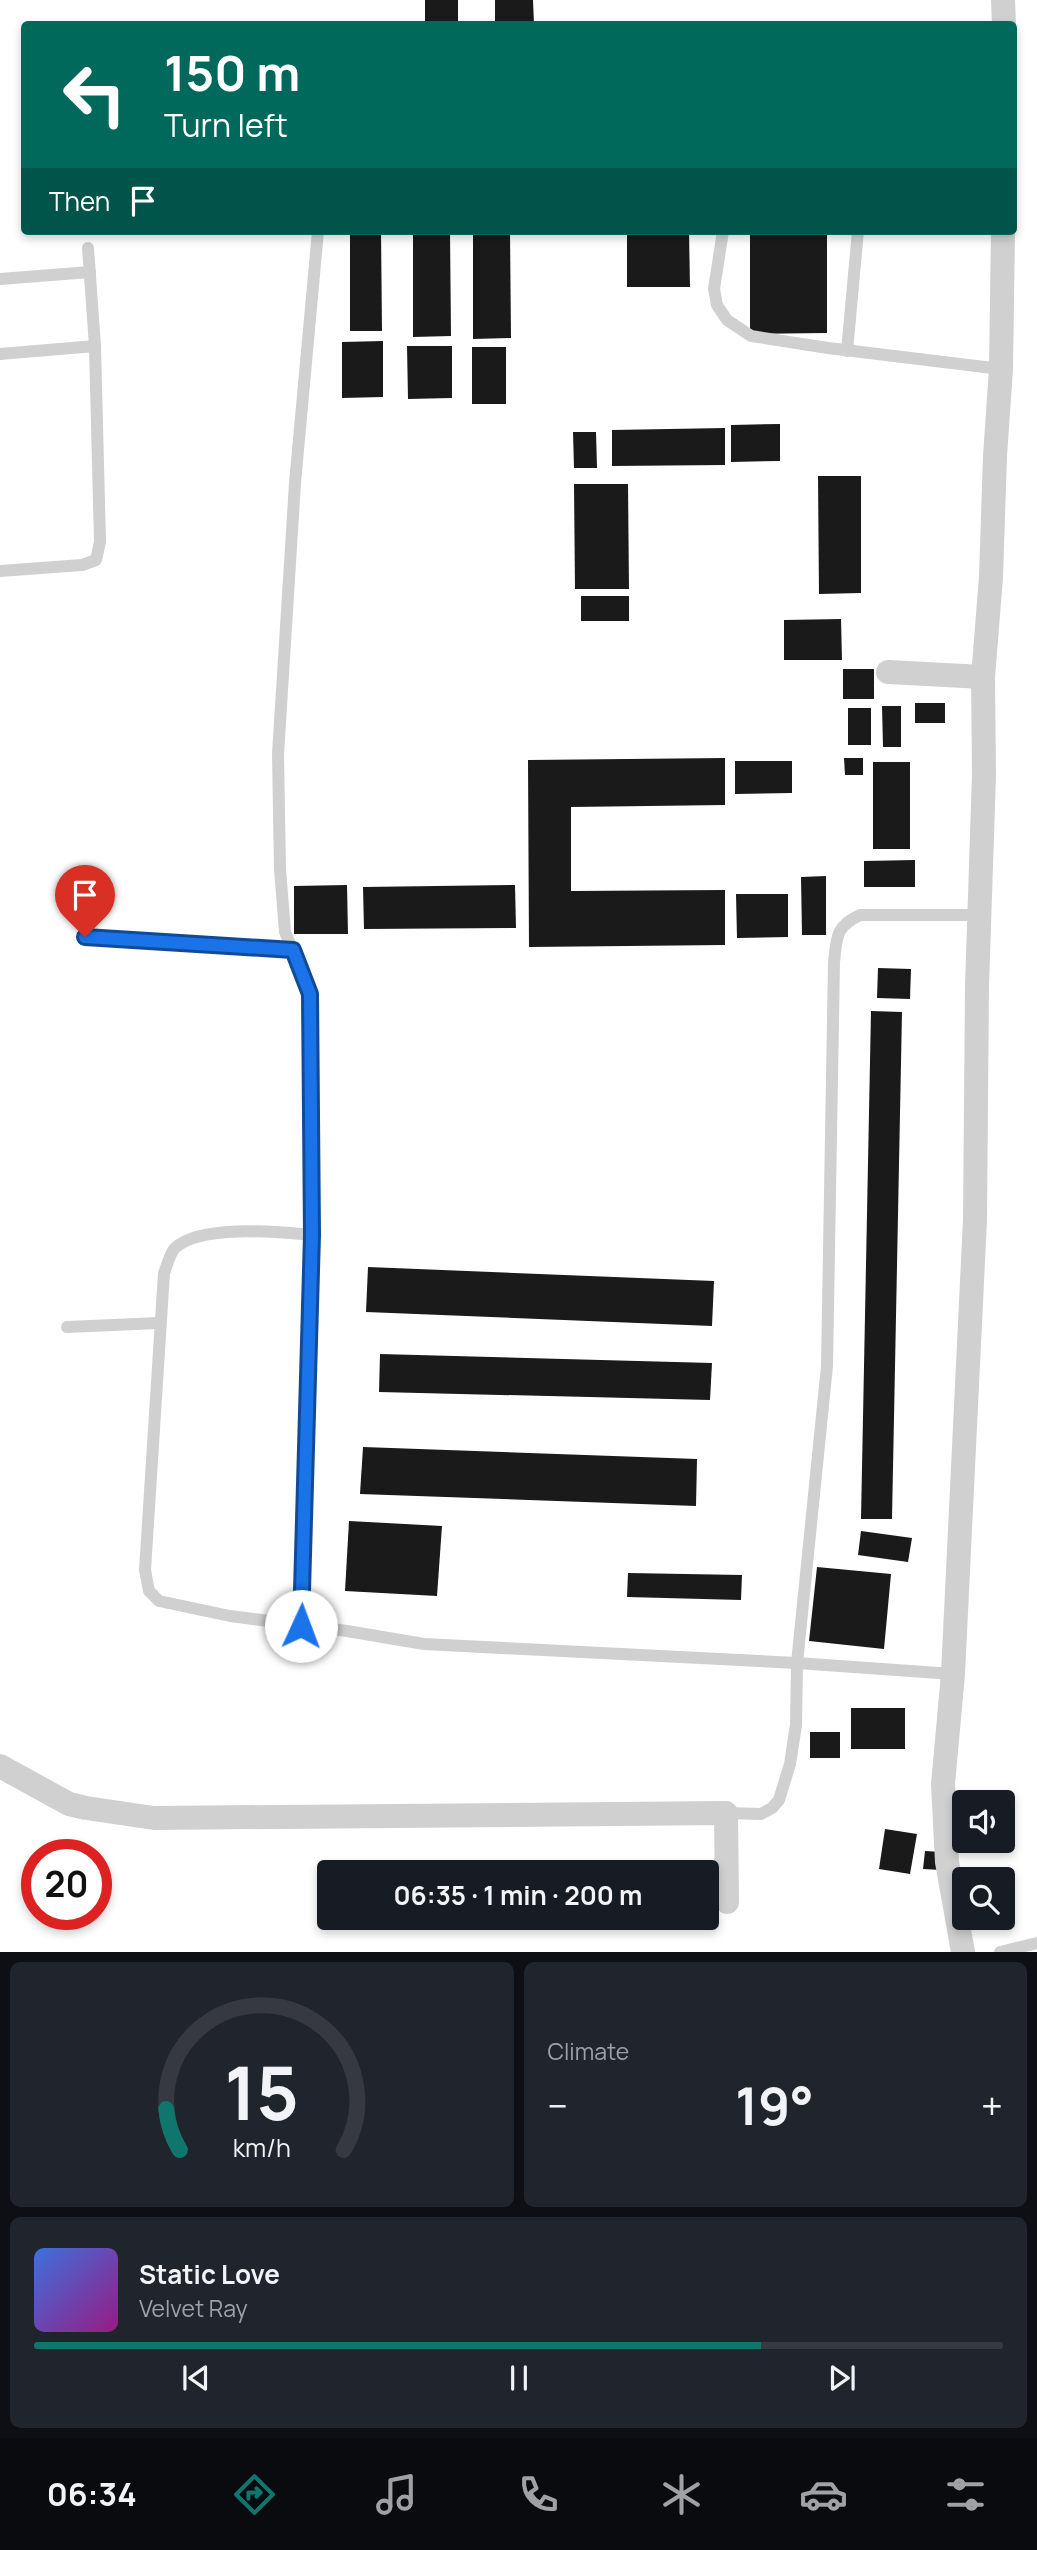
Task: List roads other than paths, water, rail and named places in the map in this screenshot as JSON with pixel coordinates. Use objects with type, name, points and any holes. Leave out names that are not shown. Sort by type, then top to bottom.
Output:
[{"type":"street","points":[[1003,0],[1004,21]]},
{"type":"street","points":[[963,1951],[947,1861],[943,1784],[953,1674],[975,1220],[979,915],[984,775],[983,677],[991,577],[1001,369],[1003,235]]},
{"type":"street","points":[[888,672],[983,677]]},
{"type":"street","points":[[0,1766],[69,1804],[154,1818],[726,1813],[727,1902]]},
{"type":"lane","points":[[301,1626],[312,1235],[310,994],[285,932],[280,869],[278,754],[295,483],[318,235]]},
{"type":"lane","points":[[722,235],[714,289],[717,305],[727,320],[751,336],[847,351],[1001,369]]},
{"type":"lane","points":[[847,351],[858,235]]},
{"type":"lane","points":[[0,571],[82,565],[96,560],[100,542],[95,346],[88,248]]},
{"type":"lane","points":[[0,279],[90,272]]},
{"type":"lane","points":[[0,354],[95,346]]},
{"type":"lane","points":[[726,1813],[761,1814],[779,1800],[790,1764],[796,1725],[797,1663],[827,1366],[837,934],[846,922],[860,915],[979,915]]},
{"type":"lane","points":[[85,937],[293,950]]},
{"type":"lane","points":[[312,1235],[264,1231],[203,1234],[175,1248],[164,1273],[145,1570],[149,1591],[159,1601],[180,1607],[424,1644],[797,1663],[953,1674]]},
{"type":"lane","points":[[67,1327],[159,1323]]},
{"type":"lane","points":[[1000,1951],[1037,1943]]}]
